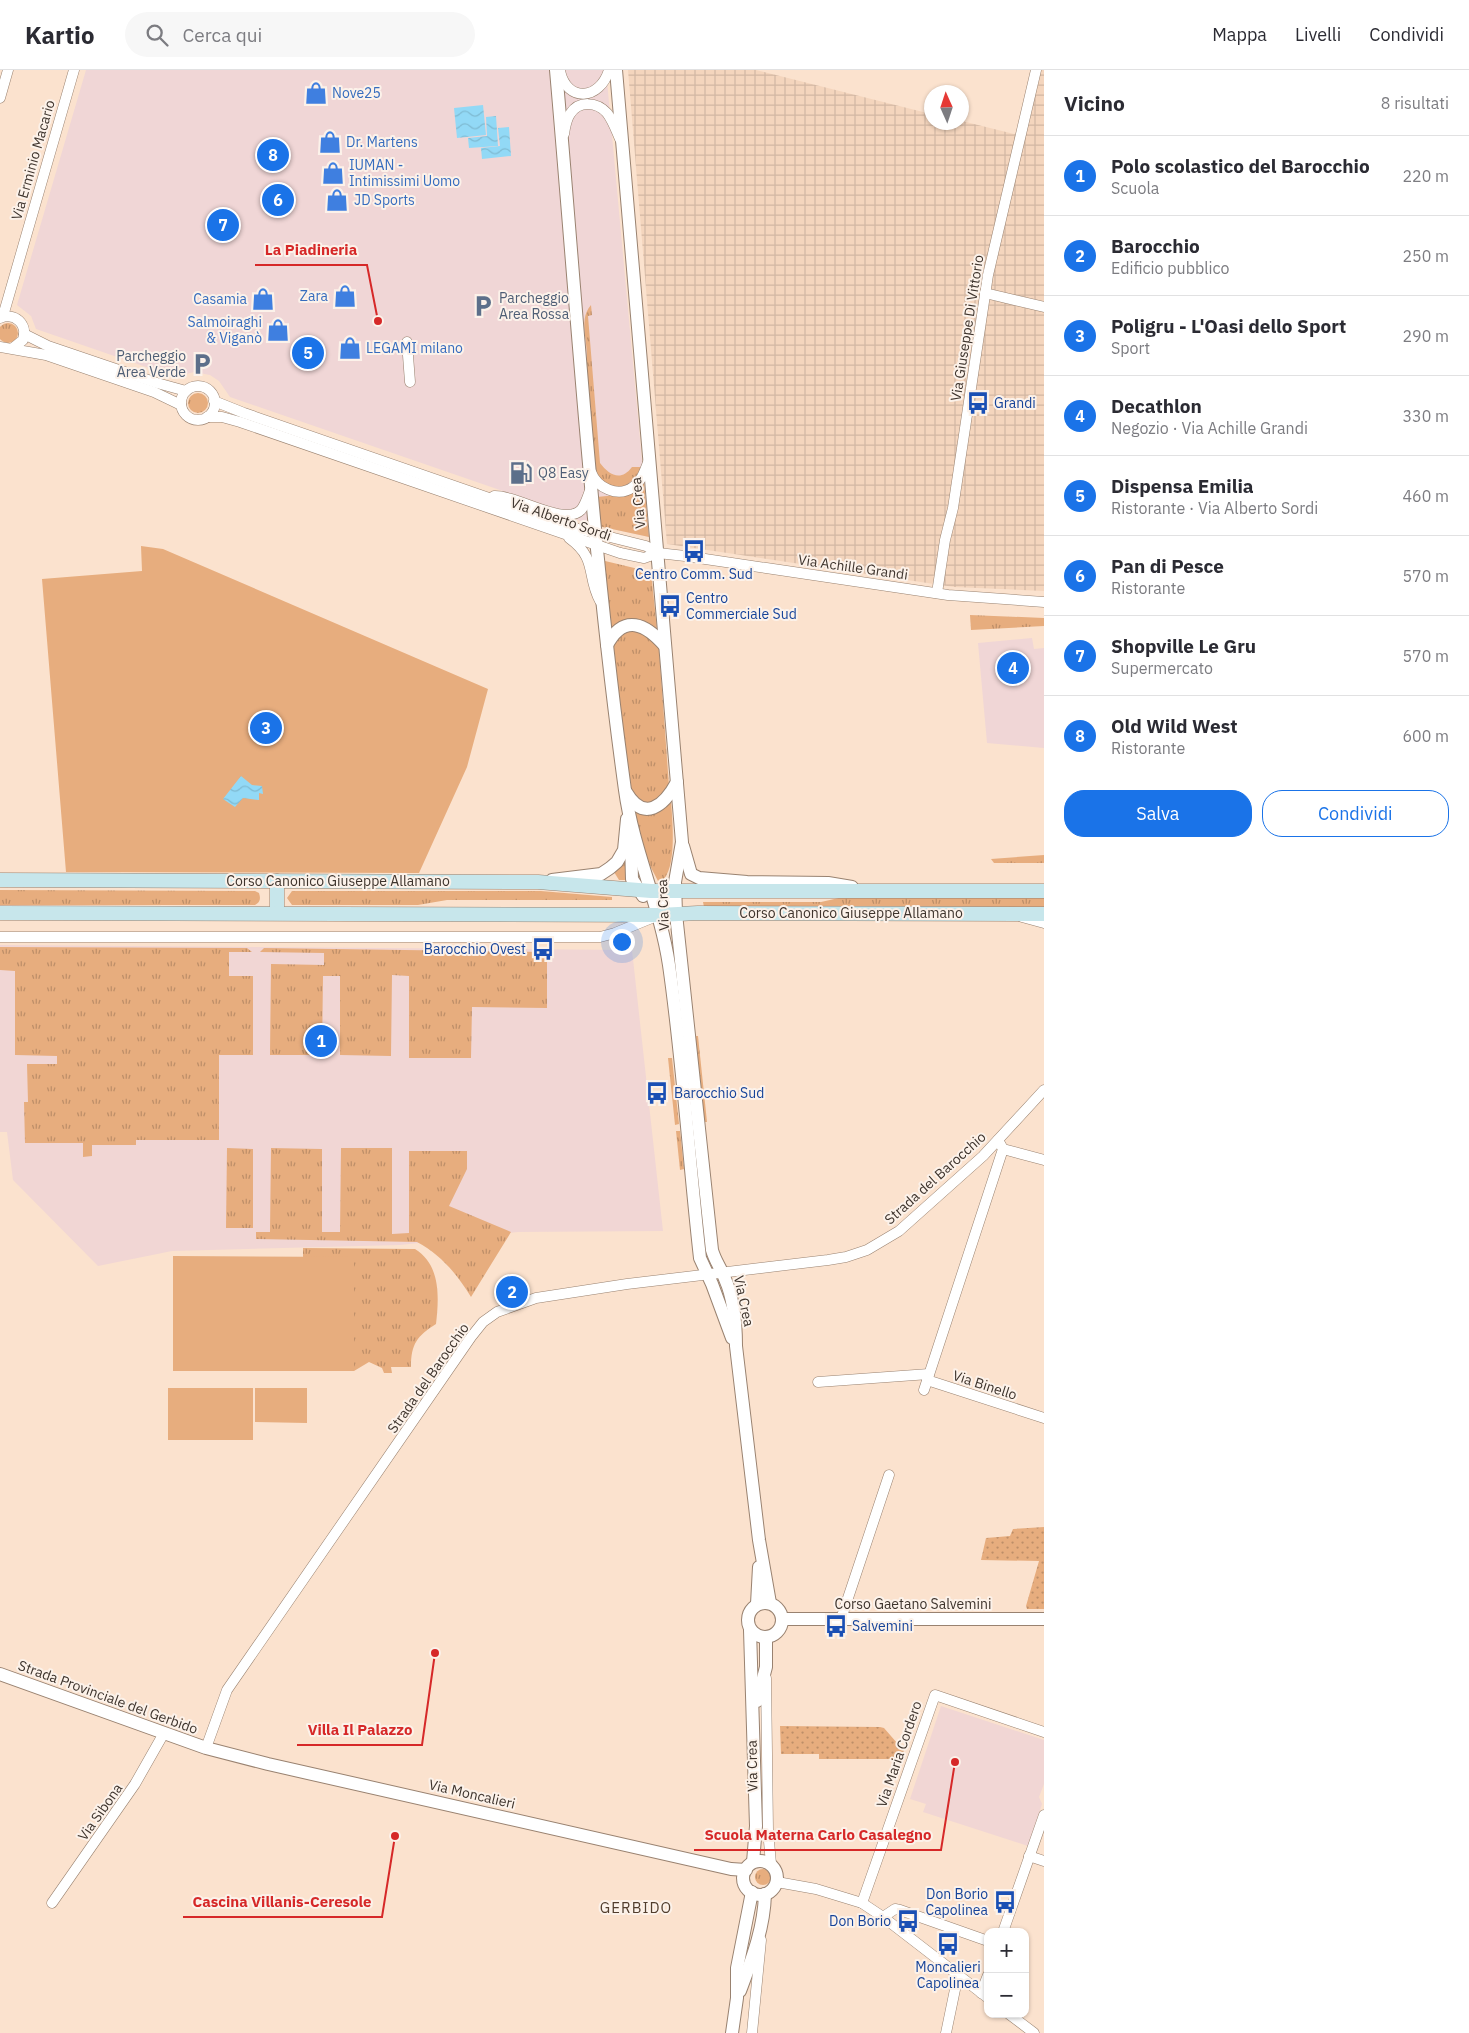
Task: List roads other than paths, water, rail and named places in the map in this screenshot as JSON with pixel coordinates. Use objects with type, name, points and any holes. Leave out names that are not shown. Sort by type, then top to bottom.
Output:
[{"type":"main road","name":"Corso Canonico Giuseppe Allamano","points":[[0,880],[538,882],[644,890],[1044,891]]},
{"type":"main road","points":[[277,881],[277,913]]},
{"type":"main road","name":"Corso Canonico Giuseppe Allamano","points":[[0,913],[1044,914]]},
{"type":"street","points":[[0,98],[8,70]]},
{"type":"street","name":"Via Erminio Macario","points":[[2,317],[74,70]]},
{"type":"street","name":"Via Crea","points":[[558,70],[562,80],[570,90],[583,94],[590,93],[601,86],[606,80],[609,70]]},
{"type":"street","name":"Via Crea","points":[[558,70],[562,140],[591,471],[595,539],[625,790],[632,830],[632,879],[644,890],[659,915],[669,965],[700,1258],[736,1346]]},
{"type":"street","name":"Via Crea","points":[[616,70],[682,842],[675,890],[676,914],[712,1250],[714,1259],[723,1273],[732,1305],[759,1540],[770,1603]]},
{"type":"street","name":"Via Giuseppe Di Vittorio","points":[[937,593],[945,540],[953,508],[985,293],[1036,70]]},
{"type":"street","name":"Via Crea","points":[[562,140],[568,116],[572,111],[583,105],[590,104],[596,105],[611,118],[623,144]]},
{"type":"street","points":[[985,293],[1044,306]]},
{"type":"street","name":"Via Alberto Sordi","points":[[2,317],[13,317],[19,320],[24,327],[24,334],[48,346],[186,391],[195,386],[205,388],[212,394],[214,401],[564,535],[646,546],[658,553]]},
{"type":"street","points":[[13,348],[20,344],[24,334]]},
{"type":"street","points":[[407,342],[410,382]]},
{"type":"street","name":"Via Alberto Sordi","points":[[0,347],[6,349],[13,348],[55,358],[154,392],[181,405],[186,415],[191,418],[222,417],[240,422],[428,483],[486,497],[595,539]]},
{"type":"street","points":[[181,405],[182,397],[186,391]]},
{"type":"street","points":[[207,417],[213,410],[214,401]]},
{"type":"street","name":"Via Crea","points":[[591,471],[594,480],[608,490],[617,492],[633,487],[640,480],[650,459]]},
{"type":"street","name":"Via Alberto Sordi","points":[[486,497],[508,497],[556,514],[569,516],[580,510],[592,488]]},
{"type":"street","name":"Via Crea","points":[[564,535],[580,547],[586,555],[590,563],[594,589],[602,605]]},
{"type":"street","name":"Via Achille Grandi","points":[[658,553],[937,593],[1044,602]]},
{"type":"street","points":[[607,645],[611,638],[620,630],[637,626],[649,629],[666,646]]},
{"type":"street","points":[[625,790],[635,804],[641,807],[652,808],[665,801],[677,782]]},
{"type":"street","points":[[538,882],[601,874],[610,868],[617,862],[624,850],[624,834],[628,812]]},
{"type":"street","points":[[682,842],[691,874],[699,878],[747,882],[828,883],[867,891]]},
{"type":"street","points":[[659,915],[675,890]]},
{"type":"street","points":[[1014,914],[1044,924]]},
{"type":"street","name":"Corso Canonico Giuseppe Allamano","points":[[0,937],[600,937],[616,933],[659,915]]},
{"type":"street","name":"Strada del Barocchio","points":[[206,1748],[228,1690],[483,1322],[497,1312],[536,1298],[627,1284],[837,1259],[867,1250],[888,1238],[913,1219],[1000,1145],[1044,1090]]},
{"type":"street","name":"Strada del Barocchio","points":[[1000,1145],[1044,1160]]},
{"type":"street","name":"Strada del Barocchio","points":[[927,1382],[1000,1145]]},
{"type":"street","points":[[818,1382],[927,1382]]},
{"type":"street","name":"Via Binello","points":[[927,1382],[1039,1417]]},
{"type":"street","points":[[841,1619],[889,1475]]},
{"type":"street","name":"Via Crea","points":[[757,1604],[759,1540]]},
{"type":"street","points":[[770,1603],[779,1609],[782,1619],[780,1629],[771,1636],[760,1636],[750,1630],[748,1624],[749,1612],[757,1604],[770,1603]]},
{"type":"street","name":"Corso Gaetano Salvemini","points":[[782,1619],[1044,1619]]},
{"type":"street","name":"Via Crea","points":[[750,1630],[751,1694],[754,1719],[755,1867]]},
{"type":"street","name":"Via Crea","points":[[755,1867],[768,1830],[766,1637]]},
{"type":"street","name":"Via Crea","points":[[754,1719],[766,1667]]},
{"type":"street","name":"Strada Provinciale del Gerbido","points":[[0,1674],[206,1748]]},
{"type":"street","name":"Via Maria Cordero","points":[[862,1903],[935,1695],[1044,1732]]},
{"type":"street","name":"Via Sibona","points":[[52,1903],[136,1784],[164,1733]]},
{"type":"street","name":"Via Moncalieri","points":[[206,1748],[268,1764],[731,1870],[755,1867]]},
{"type":"street","points":[[1004,1928],[1044,1815]]},
{"type":"street","points":[[1030,1856],[1044,1862]]},
{"type":"street","points":[[755,1867],[777,1872],[777,1882],[774,1888],[759,1893],[748,1889],[755,1867]]},
{"type":"street","points":[[777,1882],[816,1889],[862,1903],[883,1916],[984,1996]]},
{"type":"street","points":[[752,2033],[764,1915],[759,1893]]},
{"type":"street","points":[[732,2033],[737,1998],[737,1968],[759,1893]]},
{"type":"street","points":[[883,1916],[895,1909],[900,1910],[984,1940]]},
{"type":"street","points":[[737,1998],[761,1932]]},
{"type":"street","points":[[946,2033],[958,1975]]},
{"type":"street","points":[[1014,2018],[1034,2033]]},
{"type":"water","points":[[483,105],[486,135],[457,138],[454,108]]},
{"type":"water","points":[[496,116],[498,146],[469,148],[468,138],[487,136],[486,117]]},
{"type":"water","points":[[509,127],[511,156],[482,159],[481,148],[500,146],[498,128]]},
{"type":"water","points":[[241,776],[252,785],[262,786],[263,794],[259,793],[259,800],[243,798],[235,807],[223,799]]},
{"type":"place","name":"Nove25","points":[[316,93]]},
{"type":"place","name":"Dr. Martens","points":[[330,142]]},
{"type":"place","name":"Old Wild West","points":[[273,155]]},
{"type":"place","name":"IUMAN - Intimissimi Uomo","points":[[333,173]]},
{"type":"place","name":"Pan di Pesce","points":[[278,200]]},
{"type":"place","name":"JD Sports","points":[[337,200]]},
{"type":"place","name":"Shopville Le Gru","points":[[223,225]]},
{"type":"place","name":"Zara","points":[[345,296]]},
{"type":"place","name":"Casamia","points":[[263,299]]},
{"type":"place","name":"Parcheggio Area Rossa","points":[[483,306]]},
{"type":"place","name":"La Piadineria","points":[[378,321]]},
{"type":"place","name":"Salmoiraghi & Viganò","points":[[278,330]]},
{"type":"place","name":"LEGAMI milano","points":[[350,348]]},
{"type":"place","name":"Dispensa Emilia","points":[[308,353]]},
{"type":"place","name":"Parcheggio Area Verde","points":[[202,364]]},
{"type":"place","name":"Grandi","points":[[978,403]]},
{"type":"place","name":"Q8 Easy","points":[[521,473]]},
{"type":"place","name":"Centro Comm. Sud","points":[[694,551]]},
{"type":"place","name":"Centro Commerciale Sud","points":[[670,606]]},
{"type":"place","name":"Decathlon","points":[[1013,668]]},
{"type":"place","name":"Poligru - L'Oasi dello Sport","points":[[266,728]]},
{"type":"place","name":"Barocchio Ovest","points":[[543,949]]},
{"type":"place","name":"Polo scolastico del Barocchio","points":[[321,1041]]},
{"type":"place","name":"Barocchio Sud","points":[[657,1093]]},
{"type":"place","name":"Barocchio","points":[[512,1292]]},
{"type":"place","name":"Salvemini","points":[[836,1626]]},
{"type":"place","name":"Villa Il Palazzo","points":[[435,1653]]},
{"type":"place","name":"Scuola Materna Carlo Casalegno","points":[[955,1762]]},
{"type":"place","name":"Cascina Villanis-Ceresole","points":[[395,1836]]},
{"type":"place","name":"Don Borio Capolinea","points":[[1005,1902]]},
{"type":"place","name":"Don Borio","points":[[908,1921]]},
{"type":"place","name":"Moncalieri Capolinea","points":[[948,1944]]},
{"type":"district","name":"GERBIDO","points":[[636,1907]]}]
